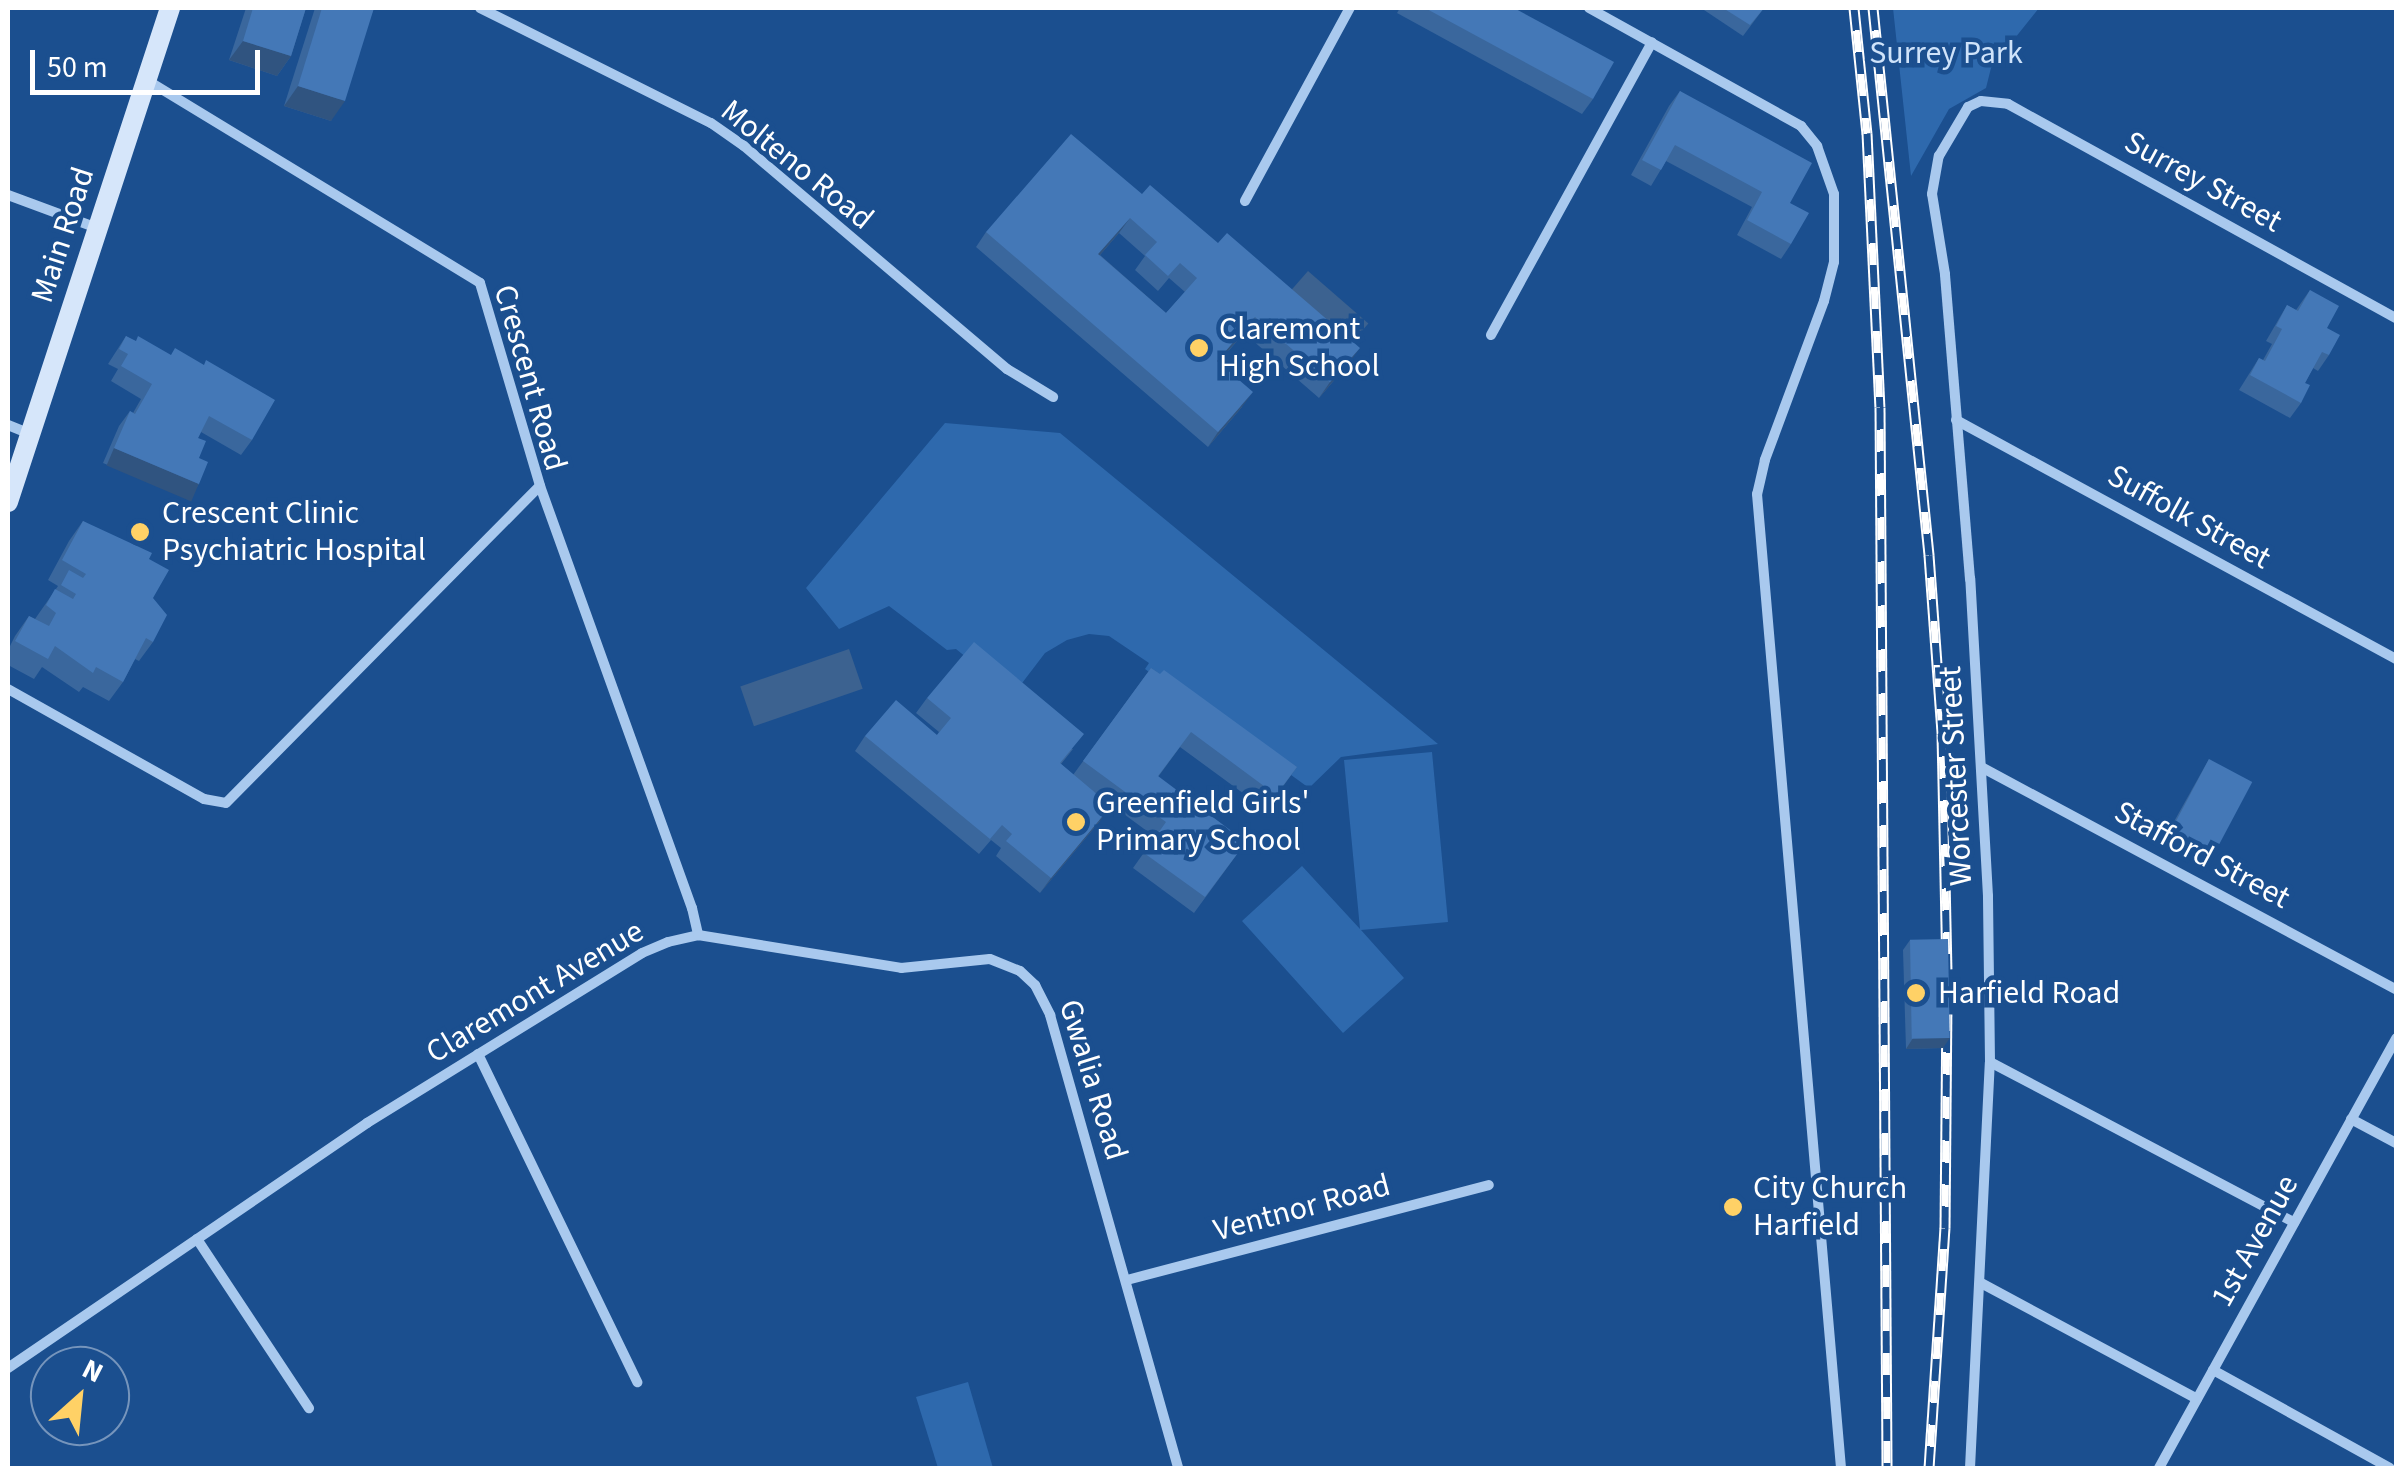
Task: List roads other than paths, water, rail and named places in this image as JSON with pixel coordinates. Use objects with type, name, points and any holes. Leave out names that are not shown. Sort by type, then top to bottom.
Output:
[{"type":"main road","name":"Main Road","points":[[8,502],[166,8]]},
{"type":"street","name":"Molteno Road","points":[[480,8],[710,123],[744,146],[1007,369],[1054,397]]},
{"type":"street","points":[[1245,201],[1350,8]]},
{"type":"street","points":[[1589,8],[1801,126],[1817,146],[1834,194],[1834,262],[1824,302],[1765,460],[1757,494],[1842,1468]]},
{"type":"street","points":[[1490,335],[1652,42]]},
{"type":"street","name":"Crescent Road","points":[[8,689],[204,799],[226,803],[540,486],[480,283],[144,78]]},
{"type":"street","name":"Surrey Street","points":[[1982,102],[2001,102],[2023,112],[2396,318]]},
{"type":"street","name":"Worcester Street","points":[[1970,1468],[1990,1062],[1983,768],[1933,177],[1962,111],[1982,102]]},
{"type":"street","points":[[8,195],[97,228]]},
{"type":"street","name":"Suffolk Street","points":[[1956,420],[2396,660]]},
{"type":"street","points":[[8,425],[30,434]]},
{"type":"street","name":"Claremont Avenue","points":[[8,1368],[478,1054],[642,954],[698,935],[540,486]]},
{"type":"street","name":"Stafford Street","points":[[1983,768],[2396,989]]},
{"type":"street","name":"Gwalia Road","points":[[698,935],[868,966],[901,968],[990,959],[1020,971],[1035,985],[1050,1014],[1178,1468]]},
{"type":"street","name":"1st Avenue","points":[[2159,1468],[2396,1038]]},
{"type":"street","points":[[478,1054],[637,1382]]},
{"type":"street","points":[[1990,1062],[2294,1222]]},
{"type":"street","points":[[2351,1119],[2396,1143]]},
{"type":"street","name":"Ventnor Road","points":[[1127,1280],[1489,1185]]},
{"type":"street","points":[[197,1239],[309,1408]]},
{"type":"street","points":[[1981,1283],[2197,1399]]},
{"type":"street","points":[[2213,1370],[2384,1467]]},
{"type":"railway","points":[[1854,8],[1867,133],[1880,407],[1887,1468]]},
{"type":"railway","points":[[1873,8],[1929,555],[1942,734],[1947,969]]},
{"type":"railway","points":[[1929,1468],[1945,1228],[1947,1014]]},
{"type":"place","name":"Claremont High School","points":[[1199,348]]},
{"type":"place","name":"Crescent Clinic Psychiatric Hospital","points":[[140,532]]},
{"type":"place","name":"Greenfield Girls' Primary School","points":[[1076,822]]},
{"type":"place","name":"Harfield Road","points":[[1916,993]]},
{"type":"place","name":"City Church Harfield","points":[[1733,1207]]},
{"type":"park label","name":"Surrey Park","points":[[1946,53]]}]
